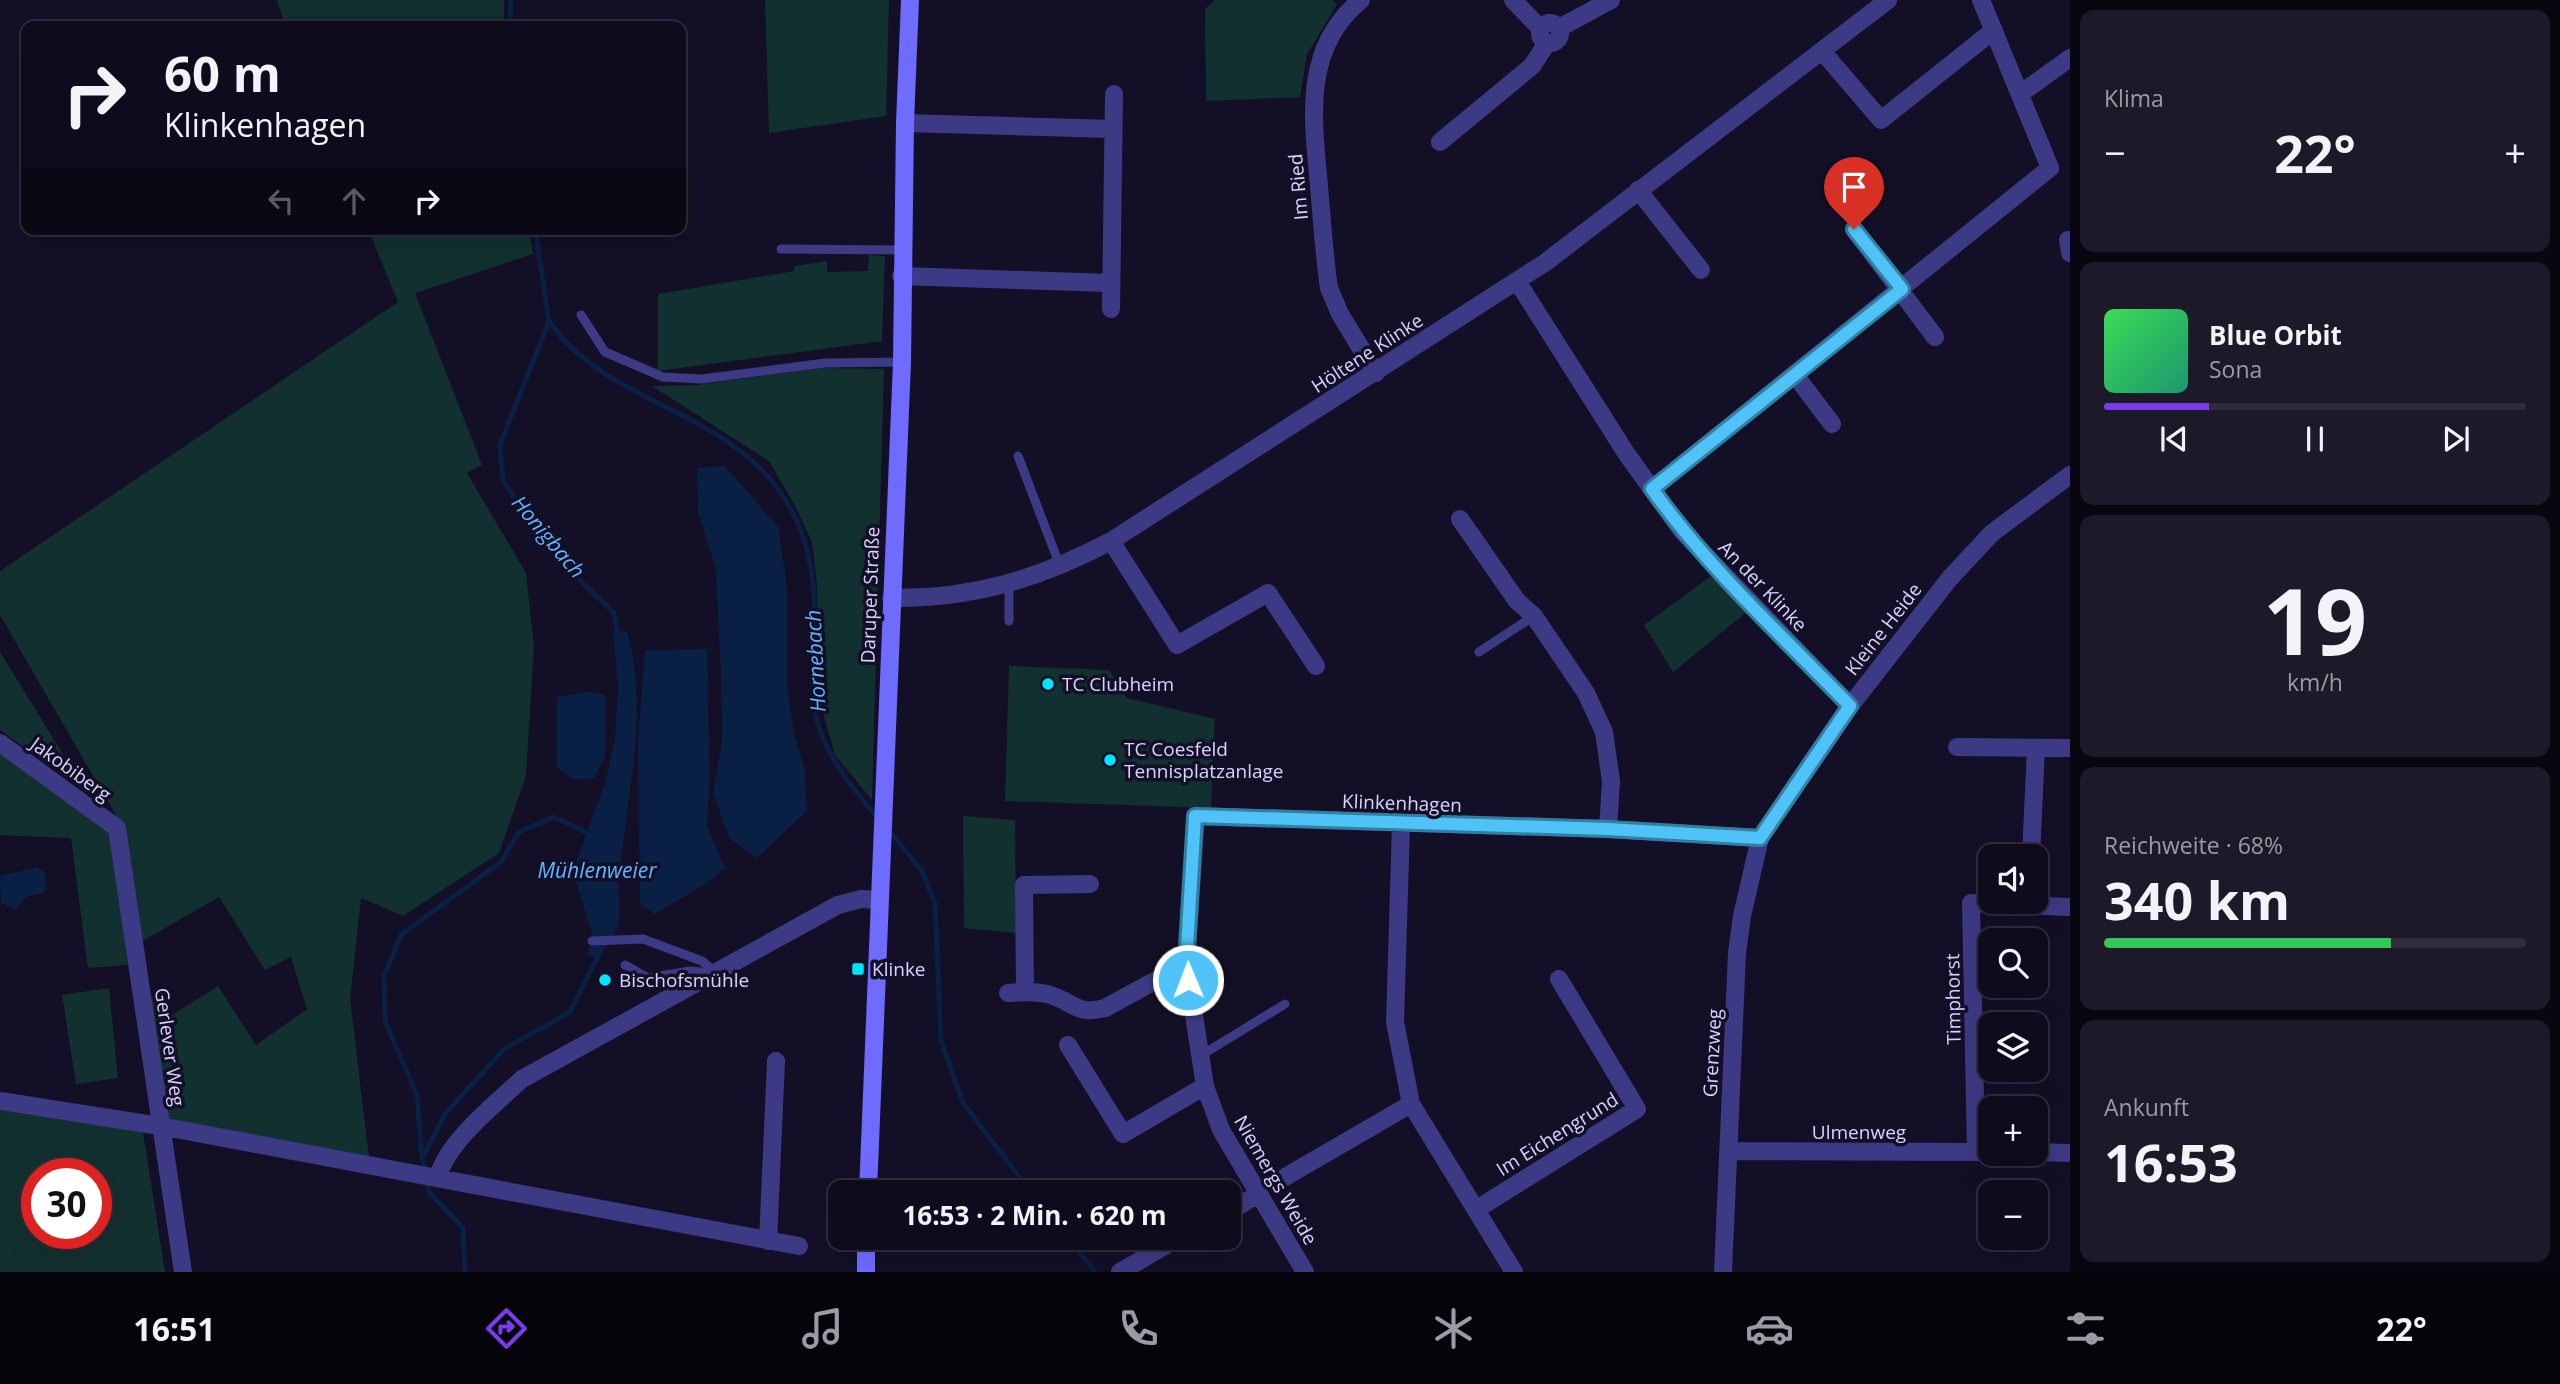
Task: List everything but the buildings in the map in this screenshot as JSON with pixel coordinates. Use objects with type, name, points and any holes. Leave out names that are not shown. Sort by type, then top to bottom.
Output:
[{"type":"street","name":"Daruper Straße","points":[[868,1180],[902,362],[901,276],[910,0]]},
{"type":"street","name":"Im Ried","points":[[1361,0],[1351,9],[1322,58],[1312,102],[1329,288],[1340,314],[1376,373]]},
{"type":"street","points":[[1513,0],[1544,35]]},
{"type":"street","points":[[1440,142],[1532,66],[1547,22],[1559,28],[1611,0]]},
{"type":"street","name":"Höltene Klinke","points":[[891,598],[986,590],[1060,568],[1111,541],[1517,281],[1888,0]]},
{"type":"street","points":[[1652,489],[2050,168],[1981,0]]},
{"type":"street","points":[[1822,51],[1881,120],[1994,30]]},
{"type":"street","points":[[2020,94],[2070,58]]},
{"type":"street","points":[[1111,309],[1114,94]]},
{"type":"street","points":[[905,123],[1112,129]]},
{"type":"street","points":[[1638,190],[1701,270]]},
{"type":"street","points":[[1854,229],[1936,337]]},
{"type":"street","points":[[901,276],[1110,283]]},
{"type":"street","name":"An der Klinke","points":[[1517,281],[1682,531],[1850,706]]},
{"type":"street","points":[[1795,375],[1832,424]]},
{"type":"street","name":"Kleine Heide","points":[[2070,475],[2070,496]]},
{"type":"street","name":"Kleine Heide","points":[[1760,838],[1850,706],[1950,578],[1992,533],[2070,475]]},
{"type":"street","points":[[1460,519],[1517,601],[1534,617],[1586,693],[1604,732],[1611,781],[1608,829]]},
{"type":"street","points":[[1111,541],[1177,645],[1268,593],[1315,666]]},
{"type":"street","name":"Jakobiberg","points":[[0,743],[117,828]]},
{"type":"street","points":[[1957,747],[2070,748]]},
{"type":"street","points":[[2032,844],[2036,748]]},
{"type":"street","name":"Klinkenhagen","points":[[1195,816],[1401,825],[1608,829],[1760,838]]},
{"type":"street","name":"Niemergs Weide","points":[[1195,816],[1186,964],[1205,1086],[1221,1130],[1305,1272]]},
{"type":"street","points":[[1401,825],[1395,1022],[1411,1104],[1514,1272]]},
{"type":"street","name":"Gerlever Weg","points":[[117,828],[183,1272]]},
{"type":"street","name":"Grenzweg","points":[[1723,1272],[1737,953],[1742,916],[1760,838]]},
{"type":"street","points":[[1090,884],[1024,885],[1016,993],[1050,995],[1081,1011],[1092,1012],[1105,1008],[1186,964]]},
{"type":"street","points":[[434,1176],[479,1118],[522,1079],[838,905],[861,899],[879,900]]},
{"type":"street","name":"Timphorst","points":[[1978,903],[1971,903],[1980,1096]]},
{"type":"street","name":"Timphorst","points":[[2048,905],[2070,907]]},
{"type":"street","name":"Im Eichengrund","points":[[1477,1209],[1637,1109],[1559,979]]},
{"type":"street","points":[[1068,1045],[1123,1134],[1205,1086]]},
{"type":"street","points":[[768,1241],[776,1060]]},
{"type":"street","points":[[0,1101],[160,1126],[411,1171],[799,1246]]},
{"type":"street","points":[[1280,1180],[1411,1104]]},
{"type":"street","name":"Ulmenweg","points":[[1728,1152],[1978,1152]]},
{"type":"street","points":[[2048,1152],[2070,1153]]},
{"type":"street","points":[[1241,1205],[1258,1194]]},
{"type":"street","points":[[866,1250],[866,1272]]},
{"type":"street","points":[[1120,1272],[1158,1250]]},
{"type":"lane","points":[[781,249],[902,250]]},
{"type":"lane","points":[[581,316],[606,352],[663,377],[702,379],[825,363],[902,362]]},
{"type":"lane","points":[[1018,456],[1060,568]]},
{"type":"lane","points":[[1009,584],[1009,621]]},
{"type":"lane","points":[[1479,652],[1534,617]]},
{"type":"lane","points":[[592,941],[643,939],[702,961],[716,973]]},
{"type":"lane","points":[[625,965],[648,978],[690,971],[716,973]]},
{"type":"lane","points":[[1200,1056],[1285,1004]]},
{"type":"green space","points":[[277,0],[504,0],[504,21],[283,21]]},
{"type":"green space","points":[[765,0],[889,0],[886,116],[769,133]]},
{"type":"green space","points":[[1215,0],[1333,0],[1337,5],[1307,54],[1300,97],[1206,101],[1205,9]]},
{"type":"green space","points":[[370,235],[530,235],[533,254],[415,293],[482,465],[467,473],[526,573],[534,645],[526,776],[499,853],[403,916],[361,898],[350,998],[369,1157],[165,1123],[149,998],[155,994],[169,1017],[218,986],[256,1045],[307,1009],[291,957],[265,970],[219,897],[141,942],[121,824],[0,615],[0,571],[398,302]]},
{"type":"green space","points":[[869,255],[885,256],[882,341],[658,371],[658,294],[794,271],[794,266],[827,261],[827,272],[868,271]]},
{"type":"green space","points":[[823,368],[884,369],[872,800],[835,755],[820,702],[817,584],[812,542],[795,506],[769,461],[652,386],[696,385]]},
{"type":"green space","points":[[1715,573],[1748,611],[1673,672],[1644,625]]},
{"type":"green space","points":[[0,652],[87,793],[0,730]]},
{"type":"green space","name":"TC Coesfeld Tennisplatzanlage","points":[[1009,666],[1109,670],[1127,698],[1215,719],[1211,808],[1005,801]]},
{"type":"green space","points":[[0,749],[111,832],[128,965],[88,968],[71,838],[0,835]]},
{"type":"green space","points":[[963,816],[1015,820],[1016,933],[964,928]]},
{"type":"green space","points":[[109,988],[118,1078],[76,1084],[62,995]]},
{"type":"green space","points":[[0,1110],[143,1132],[165,1272],[0,1272]]},
{"type":"water","points":[[725,466],[778,527],[787,586],[787,685],[794,733],[805,771],[807,811],[757,858],[729,838],[713,792],[722,742],[716,569],[698,512],[697,468]]},
{"type":"water","name":"Mühlenweier","points":[[627,631],[634,661],[636,692],[634,755],[619,880],[618,923],[614,936],[597,959],[587,954],[593,936],[573,872],[605,783],[615,739],[618,686],[613,633]]},
{"type":"water","points":[[707,649],[710,780],[707,826],[725,868],[707,883],[655,914],[640,904],[638,741],[645,650]]},
{"type":"water","points":[[589,692],[605,695],[605,757],[594,778],[574,780],[557,768],[557,697]]},
{"type":"water","points":[[37,867],[44,872],[47,886],[43,893],[26,897],[16,909],[1,903],[0,876]]},
{"type":"waterway","name":"Honigbach","points":[[510,21],[511,0]]},
{"type":"waterway","name":"Honigbach","points":[[536,235],[549,321],[500,445],[503,480],[530,522],[570,570],[614,613],[619,639]]},
{"type":"waterway","name":"Hornebach","points":[[549,321],[575,350],[605,374],[707,429],[739,450],[768,477],[792,511],[811,567],[815,626],[814,699],[817,720],[837,766],[878,818]]},
{"type":"waterway","name":"Honigbach","points":[[422,1159],[417,1095],[385,1021],[384,976],[401,935],[501,862],[519,832],[554,817],[592,835]]},
{"type":"waterway","name":"Hornebach","points":[[887,828],[922,871],[935,903],[941,1041],[963,1103],[1022,1180]]},
{"type":"waterway","name":"Honigbach","points":[[425,1170],[422,1159],[445,1114],[504,1049],[570,1012],[599,954]]},
{"type":"waterway","name":"Honigbach","points":[[427,1180],[429,1192],[463,1228],[465,1272]]},
{"type":"waterway","name":"Hornebach","points":[[1078,1250],[1095,1272]]},
{"type":"place","name":"TC Clubheim","points":[[1048,684]]},
{"type":"place","name":"TC Coesfeld Tennisplatzanlage","points":[[1110,760]]},
{"type":"place","name":"Klinke","points":[[858,969]]},
{"type":"place","name":"Bischofsmühle","points":[[605,980]]},
{"type":"route","points":[[1188,980],[1186,964],[1195,816],[1401,825],[1608,829],[1760,838],[1850,706],[1682,531],[1652,489],[1902,289],[1854,229]]}]
